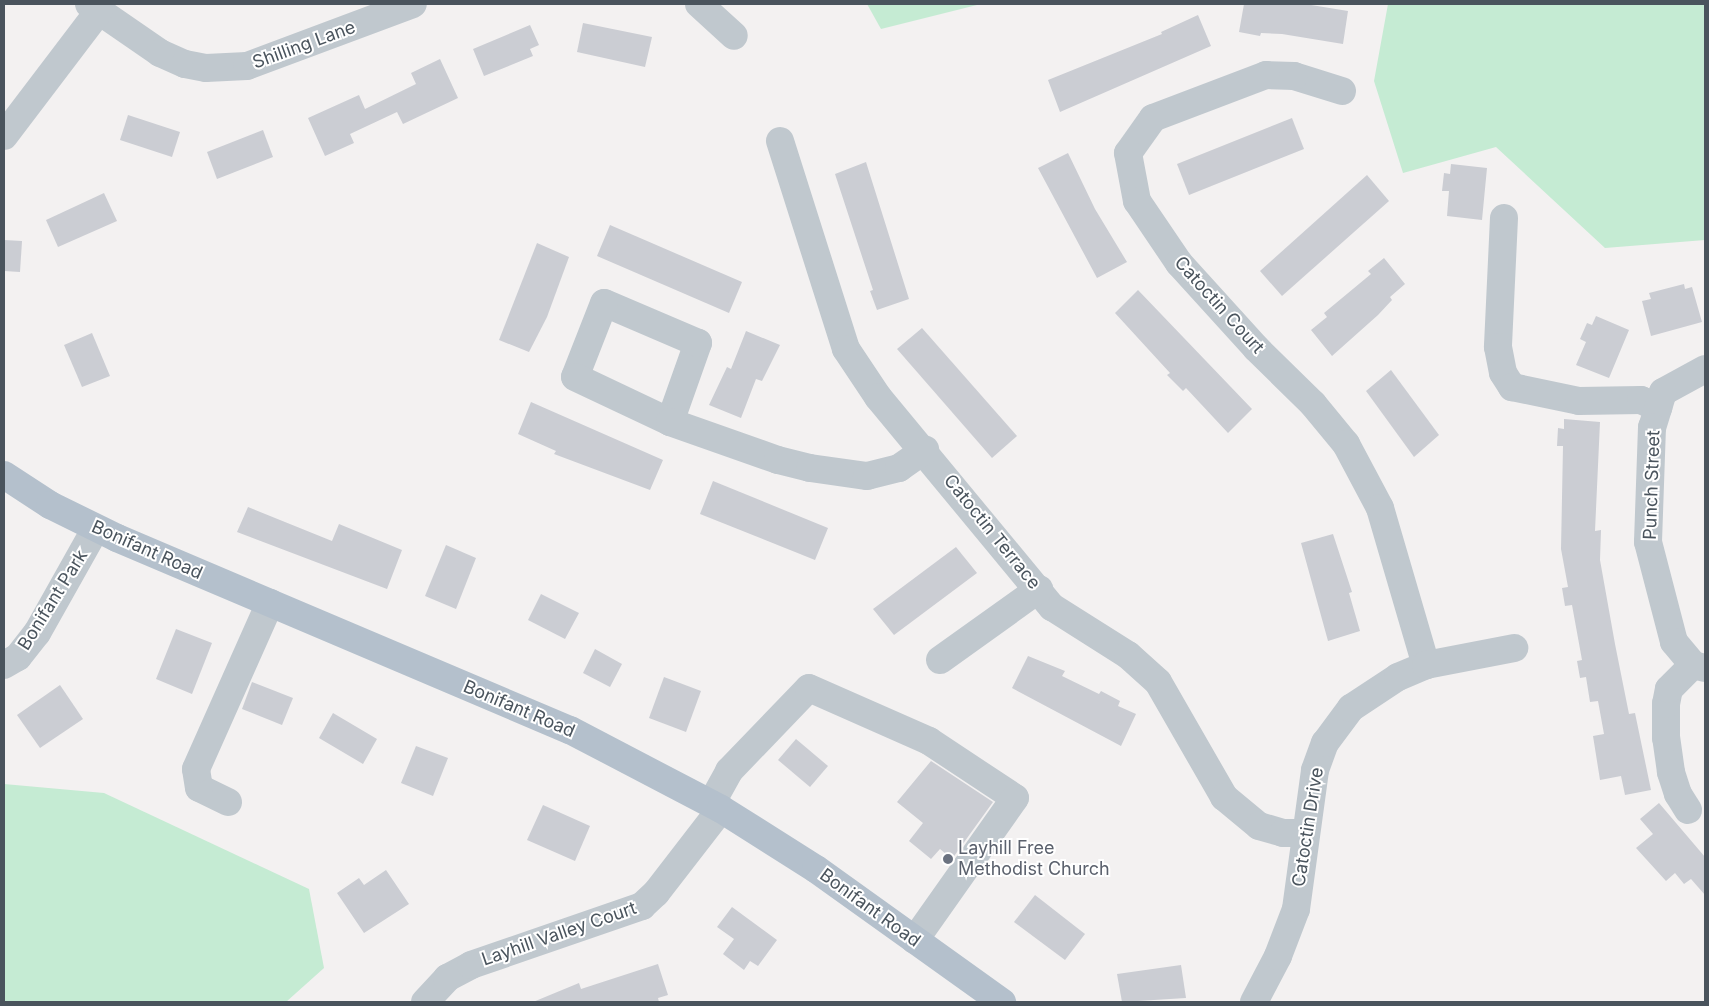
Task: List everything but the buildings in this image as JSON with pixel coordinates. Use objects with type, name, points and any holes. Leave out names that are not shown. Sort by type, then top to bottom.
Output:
[{"type":"main road","name":"Bonifant Road","points":[[4,475],[50,506],[96,528],[570,730],[716,806],[816,869],[1002,1002]]},
{"type":"street","name":"Shilling Lane","points":[[94,7],[160,53],[185,64],[206,68],[246,66],[413,4]]},
{"type":"street","points":[[699,4],[734,36]]},
{"type":"street","points":[[4,136],[94,7]]},
{"type":"street","name":"Catoctin Court","points":[[1342,91],[1294,76],[1266,75],[1153,118],[1128,153],[1137,201],[1179,263],[1256,348],[1313,404],[1346,444],[1380,508],[1426,665]]},
{"type":"street","name":"Catoctin Terrace","points":[[780,141],[846,349],[878,397],[925,450],[1052,607],[1128,655],[1158,682],[1224,797],[1259,826],[1283,833],[1305,833]]},
{"type":"street","points":[[1504,218],[1498,347],[1503,373],[1512,387],[1579,401],[1641,400],[1658,408]]},
{"type":"street","points":[[670,422],[698,344],[604,303],[575,377],[670,422],[778,460],[810,468],[867,476],[899,468],[925,450]]},
{"type":"street","name":"Punch Street","points":[[1699,666],[1674,642],[1648,542],[1652,428],[1663,392],[1705,369]]},
{"type":"street","name":"Bonifant Park","points":[[4,665],[18,657],[37,633],[96,528]]},
{"type":"street","points":[[940,660],[1039,589]]},
{"type":"street","points":[[228,802],[199,788],[196,768],[270,603]]},
{"type":"street","name":"Catoctin Drive","points":[[1254,1002],[1278,956],[1296,909],[1315,770],[1325,743],[1351,708],[1398,677],[1426,665],[1514,648]]},
{"type":"street","points":[[1688,810],[1678,794],[1671,772],[1666,738],[1666,704],[1669,689],[1699,666]]},
{"type":"street","name":"Layhill Valley Court","points":[[425,1002],[447,978],[471,965],[642,906],[656,893],[716,806],[729,771],[809,688],[928,741],[1015,798],[915,940]]},
{"type":"green space","points":[[867,4],[981,4],[881,29]]},
{"type":"green space","points":[[1388,4],[1705,4],[1705,240],[1605,248],[1496,147],[1403,173],[1374,81]]},
{"type":"green space","points":[[4,784],[104,793],[309,889],[324,968],[286,1002],[4,1002]]},
{"type":"place","name":"Layhill Free Methodist Church","points":[[948,859]]}]
